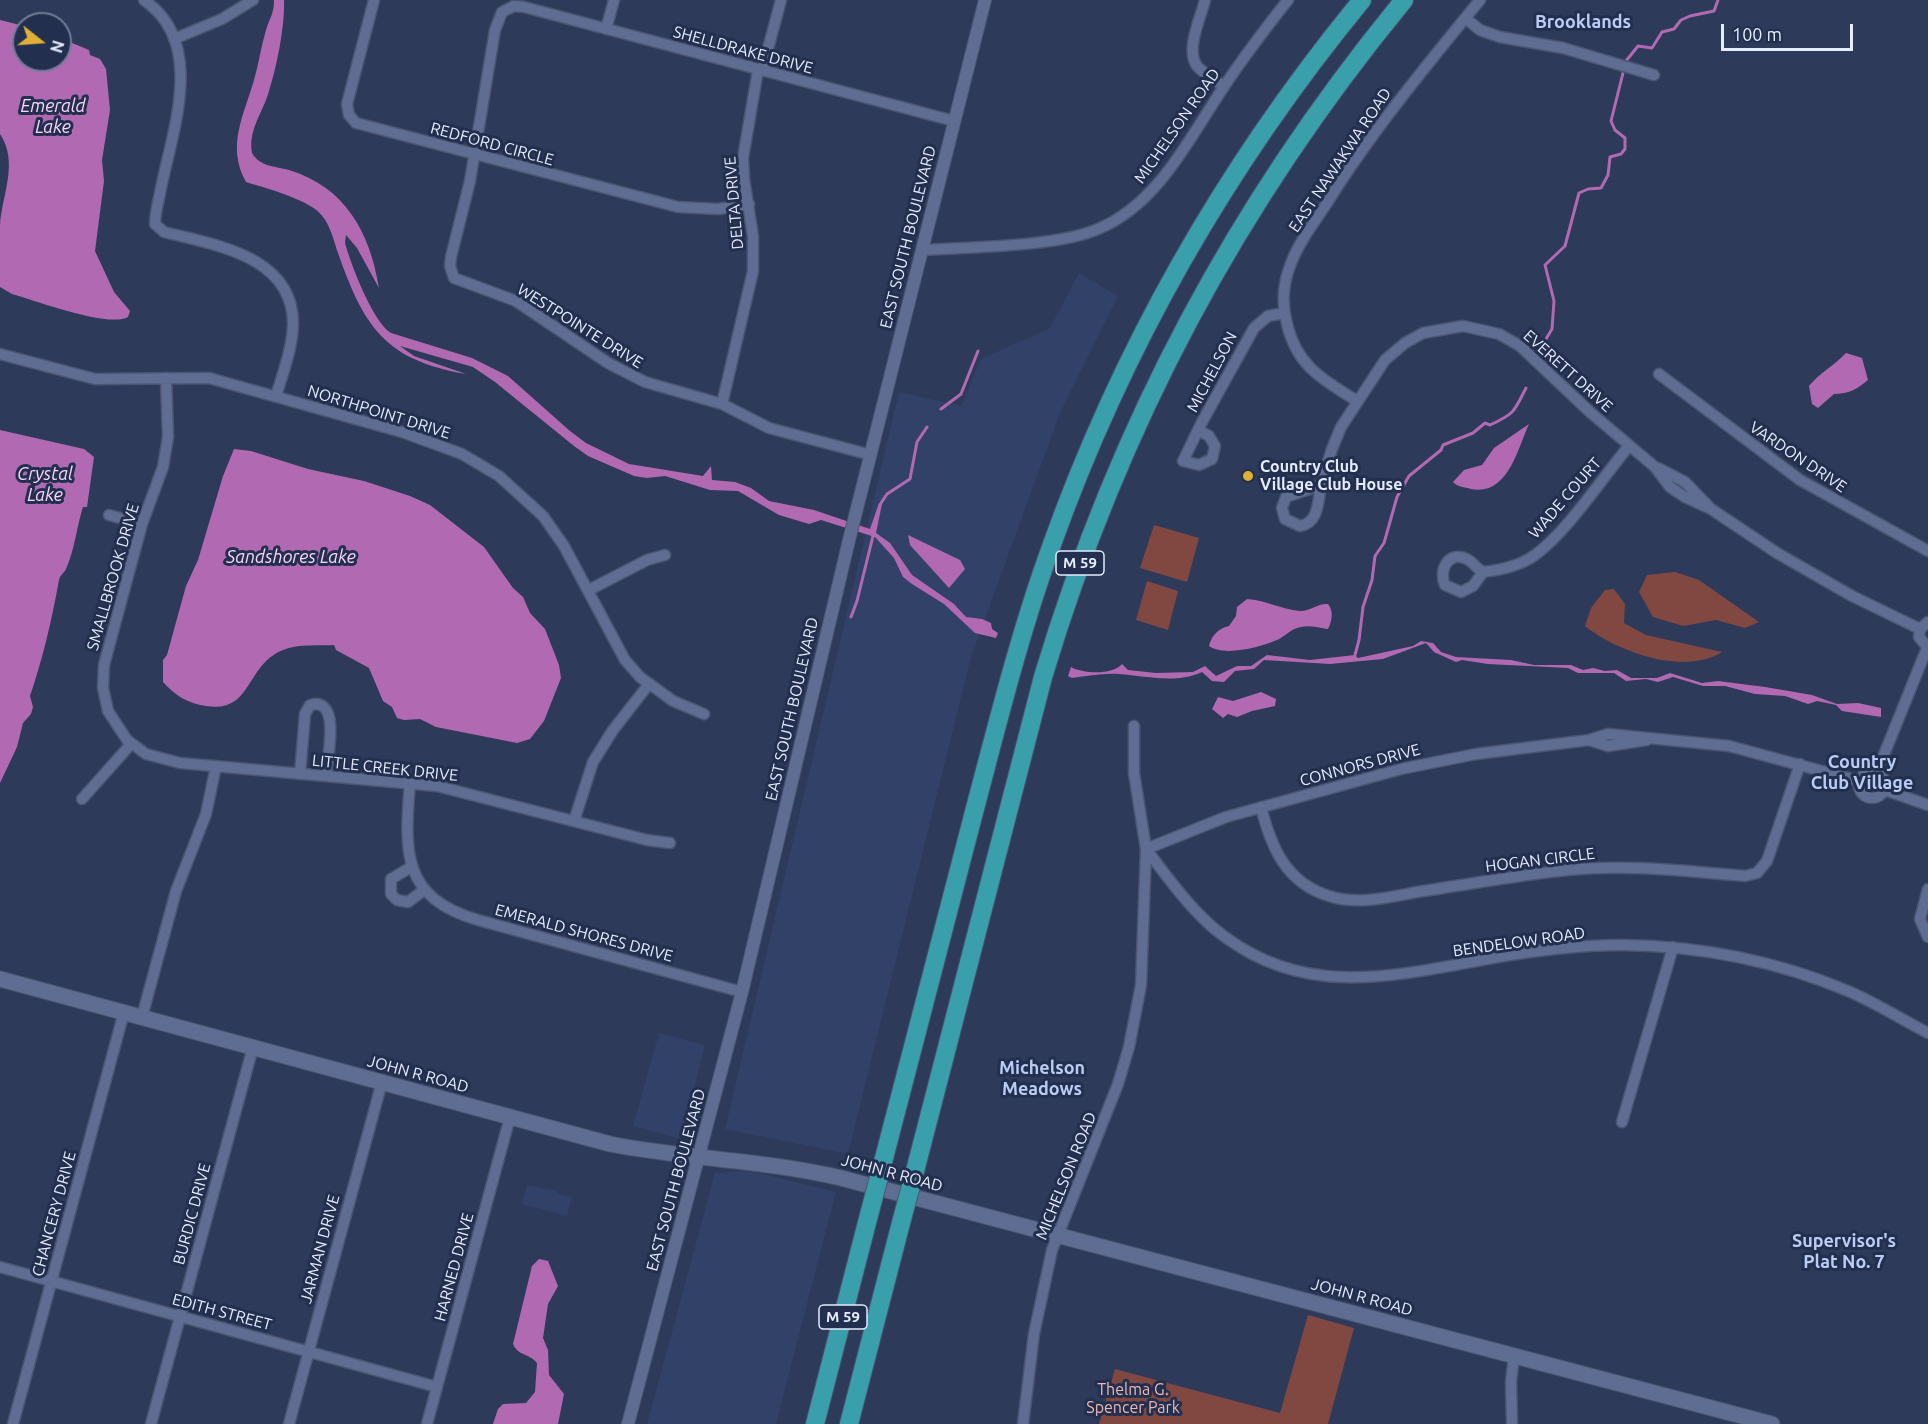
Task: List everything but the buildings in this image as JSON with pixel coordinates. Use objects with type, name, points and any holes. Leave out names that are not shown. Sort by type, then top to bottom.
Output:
[{"type":"highway","name":"M 59","points":[[815,1424],[1011,673],[1052,544],[1090,446],[1148,323],[1210,212],[1274,116],[1362,0]]},
{"type":"highway","name":"M 59","points":[[849,1424],[1043,677],[1068,598],[1110,484],[1174,344],[1236,234],[1311,120],[1404,0]]},
{"type":"main road","name":"JOHN R ROAD","points":[[0,979],[610,1144],[699,1157],[772,1164],[810,1171],[1772,1424]]},
{"type":"street","points":[[144,0],[161,16],[174,39],[180,59],[180,93],[155,224],[164,232],[243,254],[260,263],[279,282],[289,302],[293,324],[290,350],[276,396]]},
{"type":"street","points":[[174,39],[222,19],[253,0]]},
{"type":"street","name":"REDFORD CIRCLE","points":[[374,0],[347,104],[352,120],[367,127],[678,207],[718,209],[748,204]]},
{"type":"street","points":[[606,29],[614,0]]},
{"type":"street","name":"DELTA DRIVE","points":[[722,404],[753,271],[753,236],[744,179],[743,149],[760,70],[781,0]]},
{"type":"street","name":"EAST SOUTH BOULEVARD","points":[[628,1424],[742,992],[850,536],[985,0]]},
{"type":"street","points":[[1205,0],[1194,42],[1194,59],[1202,70],[1224,87]]},
{"type":"street","name":"MICHELSON ROAD","points":[[922,250],[1045,241],[1098,230],[1137,206],[1155,186],[1288,0]]},
{"type":"street","name":"EAST NAWAKWA ROAD","points":[[1357,401],[1314,373],[1295,347],[1285,314],[1287,276],[1303,241],[1367,142],[1480,0]]},
{"type":"street","name":"WESTPOINTE DRIVE","points":[[524,7],[507,8],[498,19],[464,211],[451,257],[450,266],[454,278],[516,301],[628,374],[660,387],[722,404],[769,429],[871,455]]},
{"type":"street","name":"SHELLDRAKE DRIVE","points":[[524,7],[954,121]]},
{"type":"street","points":[[1465,18],[1480,30],[1500,37],[1563,48],[1654,75]]},
{"type":"street","name":"MICHELSON","points":[[1198,430],[1254,328],[1268,316],[1285,314]]},
{"type":"street","name":"EVERETT DRIVE","points":[[1321,485],[1332,449],[1377,369],[1405,342],[1436,329],[1473,327],[1499,334],[1520,346],[1629,446],[1655,466],[1677,492],[1711,509],[1800,567],[1852,596],[1924,626]]},
{"type":"street","name":"NORTHPOINT DRIVE","points":[[0,354],[95,379],[116,381],[209,378],[437,443],[485,467],[517,490],[543,516],[564,546],[625,660],[649,684],[673,701],[704,714]]},
{"type":"street","name":"VARDON DRIVE","points":[[1659,374],[1792,475],[1928,551]]},
{"type":"street","name":"SMALLBROOK DRIVE","points":[[131,744],[108,711],[103,674],[142,524],[159,482],[167,451],[169,423],[166,378]]},
{"type":"street","name":"WADE COURT","points":[[1483,572],[1517,564],[1545,546],[1629,446]]},
{"type":"street","points":[[109,515],[142,524]]},
{"type":"street","points":[[589,590],[648,560],[665,555]]},
{"type":"street","points":[[1877,772],[1928,648],[1921,642],[1924,626]]},
{"type":"street","points":[[574,821],[593,762],[607,739],[649,684]]},
{"type":"street","points":[[300,774],[305,714],[310,705],[316,704],[324,706],[330,714],[326,776]]},
{"type":"street","name":"MICHELSON ROAD","points":[[1023,1424],[1037,1314],[1056,1235],[1109,1109],[1134,1027],[1143,970],[1146,849],[1134,773],[1134,726]]},
{"type":"street","name":"CONNORS DRIVE","points":[[1146,849],[1194,828],[1261,807],[1446,759],[1589,740],[1608,734],[1729,746],[1859,781]]},
{"type":"street","points":[[82,799],[131,744]]},
{"type":"street","name":"LITTLE CREEK DRIVE","points":[[131,744],[156,758],[180,764],[411,783],[461,791],[647,840],[670,843]]},
{"type":"street","name":"HOGAN CIRCLE","points":[[1261,807],[1273,847],[1295,877],[1316,891],[1348,900],[1371,899],[1587,868],[1655,867],[1745,876],[1757,873],[1767,861],[1800,764]]},
{"type":"street","points":[[142,1017],[176,891],[206,814],[216,766]]},
{"type":"street","points":[[1868,772],[1877,772],[1885,781],[1885,790],[1876,798],[1867,798],[1861,793],[1859,781],[1868,772]]},
{"type":"street","name":"EMERALD SHORES DRIVE","points":[[411,783],[406,844],[411,867],[424,890],[441,906],[465,916],[742,992]]},
{"type":"street","points":[[1885,790],[1928,805]]},
{"type":"street","name":"BENDELOW ROAD","points":[[1146,849],[1201,915],[1225,937],[1272,964],[1319,976],[1368,978],[1499,957],[1590,947],[1673,947],[1730,956],[1807,976],[1860,997],[1928,1033]]},
{"type":"street","points":[[411,867],[391,879],[391,894],[397,900],[408,902],[424,890]]},
{"type":"street","points":[[1928,889],[1920,919],[1928,937]]},
{"type":"street","points":[[1622,1122],[1673,947]]},
{"type":"street","name":"CHANCERY DRIVE","points":[[13,1424],[124,1012]]},
{"type":"street","name":"BURDIC DRIVE","points":[[151,1424],[253,1047]]},
{"type":"street","name":"JARMAN DRIVE","points":[[289,1424],[382,1082]]},
{"type":"street","name":"HARNED DRIVE","points":[[427,1424],[510,1117]]},
{"type":"street","name":"EDITH STREET","points":[[0,1267],[436,1387]]},
{"type":"street","points":[[1512,1424],[1511,1382],[1514,1356]]},
{"type":"shaded area","points":[[1079,273],[1118,296],[1060,413],[971,657],[848,1154],[725,1129],[899,392],[961,406],[981,359],[1050,328]]},
{"type":"shaded area","points":[[659,1033],[705,1045],[681,1139],[633,1126]]},
{"type":"shaded area","points":[[746,1170],[836,1192],[776,1424],[647,1424],[715,1173]]},
{"type":"shaded area","points":[[527,1185],[558,1191],[557,1194],[572,1197],[567,1216],[522,1204]]},
{"type":"green space","points":[[1154,525],[1199,538],[1187,582],[1140,568]]},
{"type":"green space","points":[[1675,572],[1699,580],[1759,622],[1745,628],[1716,620],[1683,626],[1653,617],[1639,592],[1647,575]]},
{"type":"green space","points":[[1147,581],[1178,591],[1168,630],[1136,620]]},
{"type":"green space","points":[[1614,589],[1625,604],[1624,623],[1646,635],[1722,652],[1707,659],[1689,662],[1671,661],[1633,652],[1599,636],[1585,626],[1591,608],[1605,590]]},
{"type":"green space","name":"Thelma G. Spencer Park","points":[[1308,1315],[1354,1328],[1328,1424],[1099,1424],[1115,1369],[1280,1413]]},
{"type":"water","points":[[274,0],[284,0],[282,34],[272,81],[252,136],[252,153],[259,161],[309,178],[340,200],[352,214],[369,248],[379,288],[357,248],[346,235],[345,243],[357,278],[384,327],[391,333],[472,358],[508,376],[586,443],[629,464],[703,476],[711,466],[712,480],[735,482],[751,488],[769,501],[814,510],[870,529],[879,503],[882,504],[876,533],[890,543],[912,575],[954,604],[966,617],[991,623],[992,629],[998,633],[996,638],[975,633],[944,604],[903,577],[894,558],[875,537],[821,520],[809,524],[779,515],[738,491],[710,490],[665,476],[647,478],[634,476],[588,456],[473,367],[400,346],[414,356],[466,374],[438,368],[415,360],[381,336],[358,301],[330,229],[320,213],[291,197],[246,182],[240,169],[237,156],[239,131],[256,74],[264,36],[273,12]]},
{"type":"water","name":"Emerald Lake","points":[[0,20],[12,23],[12,72],[72,72],[72,43],[89,50],[90,55],[100,59],[106,69],[110,110],[102,160],[104,181],[95,251],[114,292],[130,311],[128,317],[105,319],[89,316],[12,294],[0,287],[0,225],[9,167],[6,145],[0,134]]},
{"type":"water","points":[[1846,353],[1862,358],[1868,380],[1852,390],[1834,394],[1818,408],[1812,404],[1809,386]]},
{"type":"water","points":[[1529,424],[1509,469],[1494,485],[1484,489],[1471,489],[1453,482],[1464,470],[1482,465],[1494,448]]},
{"type":"water","name":"Crystal Lake","points":[[0,430],[84,449],[94,457],[87,507],[83,507],[69,561],[60,578],[47,638],[30,696],[33,707],[31,714],[23,723],[17,747],[0,783]]},
{"type":"water","name":"Sandshores Lake","points":[[234,449],[251,451],[308,469],[364,481],[410,496],[430,505],[484,547],[513,588],[523,597],[530,613],[545,629],[559,665],[561,678],[544,721],[530,739],[517,743],[436,727],[420,719],[397,718],[392,707],[383,701],[369,668],[336,650],[334,645],[311,645],[282,650],[265,662],[239,697],[220,707],[193,703],[177,695],[168,687],[163,682],[163,660],[167,655],[186,586],[198,560],[223,476]]},
{"type":"water","points":[[908,535],[960,560],[965,569],[949,588],[910,545]]},
{"type":"water","points":[[1247,599],[1300,611],[1328,604],[1332,613],[1331,623],[1328,629],[1311,626],[1294,629],[1277,640],[1252,648],[1224,651],[1209,646],[1216,633],[1229,626],[1236,616],[1237,607]]},
{"type":"water","points":[[1421,641],[1433,643],[1441,652],[1456,657],[1511,660],[1534,665],[1571,665],[1583,670],[1593,668],[1605,671],[1617,670],[1631,678],[1657,678],[1670,673],[1702,683],[1718,681],[1765,687],[1812,695],[1837,704],[1858,703],[1881,708],[1881,717],[1842,711],[1836,705],[1817,701],[1808,704],[1785,696],[1755,694],[1725,686],[1703,686],[1673,677],[1658,682],[1646,679],[1626,681],[1614,673],[1578,673],[1568,668],[1488,664],[1462,660],[1456,662],[1434,652],[1426,643],[1383,659],[1330,664],[1264,660],[1254,669],[1235,671],[1224,682],[1212,681],[1202,672],[1182,678],[1113,674],[1072,678],[1068,676],[1071,667],[1083,671],[1105,672],[1118,668],[1122,664],[1128,670],[1156,673],[1193,672],[1205,666],[1216,676],[1237,666],[1251,666],[1267,655],[1310,660],[1355,655],[1358,658],[1413,646]]},
{"type":"water","points":[[1261,692],[1276,699],[1275,706],[1237,717],[1228,714],[1223,718],[1212,709],[1218,697],[1233,701]]},
{"type":"water","points":[[539,1259],[548,1261],[558,1286],[548,1304],[543,1338],[548,1350],[549,1375],[564,1394],[558,1424],[493,1424],[498,1409],[503,1404],[526,1403],[535,1392],[537,1363],[518,1351],[513,1344],[532,1266]]},
{"type":"waterway","points":[[1626,61],[1638,46],[1652,48],[1662,32],[1674,29],[1681,20],[1714,11],[1718,0]]},
{"type":"waterway","points":[[1543,344],[1552,329],[1554,301],[1545,265],[1565,246],[1579,193],[1588,189],[1601,188],[1608,175],[1610,157],[1621,154],[1625,149],[1625,138],[1615,130],[1611,121],[1624,69]]},
{"type":"waterway","points":[[941,409],[961,394],[978,351]]},
{"type":"waterway","points":[[1355,655],[1363,607],[1372,580],[1375,556],[1384,543],[1397,497],[1409,476],[1441,450],[1443,445],[1473,433],[1485,423],[1490,425],[1510,414],[1526,388]]},
{"type":"waterway","points":[[881,503],[887,494],[910,479],[917,442],[927,427]]},
{"type":"waterway","points":[[851,617],[873,536]]},
{"type":"place","name":"Country Club Village Club House","points":[[1248,476]]},
{"type":"district","name":"Brooklands","points":[[1583,22]]},
{"type":"district","name":"Country Club Village","points":[[1862,772]]},
{"type":"district","name":"Michelson Meadows","points":[[1042,1078]]},
{"type":"district","name":"Supervisor's Plat No. 7","points":[[1844,1251]]}]
